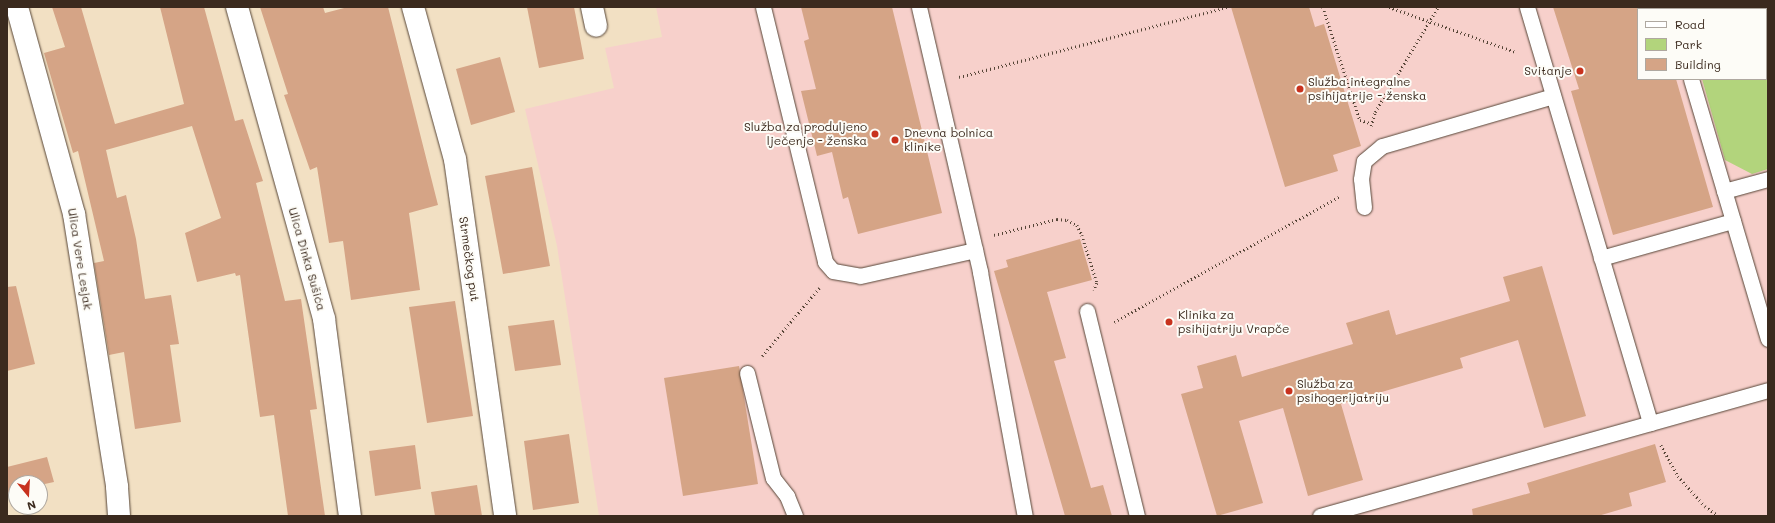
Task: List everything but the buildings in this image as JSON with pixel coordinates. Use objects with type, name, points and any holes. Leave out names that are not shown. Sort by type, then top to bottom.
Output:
[{"type":"street","name":"Ulica Vere Lesjak","points":[[17,7],[74,214],[117,487],[119,516]]},
{"type":"street","name":"Ulica Dinka Sušića","points":[[237,7],[324,319],[350,516]]},
{"type":"street","name":"Strmečkog put","points":[[413,7],[455,159],[505,516]]},
{"type":"lane","points":[[763,7],[825,262],[833,271],[860,276],[974,245]]},
{"type":"lane","points":[[919,7],[974,245],[1025,516]]},
{"type":"lane","points":[[1527,7],[1650,423]]},
{"type":"lane","points":[[1692,80],[1768,339]]},
{"type":"lane","points":[[1364,206],[1362,184],[1364,161],[1382,146],[1554,96]]},
{"type":"lane","points":[[1724,190],[1768,179]]},
{"type":"lane","points":[[1601,258],[1733,221]]},
{"type":"lane","points":[[1086,311],[1137,516]]},
{"type":"lane","points":[[747,374],[773,478],[787,496],[795,516]]},
{"type":"lane","points":[[1320,516],[1768,390]]},
{"type":"path","points":[[937,83],[1227,7]]},
{"type":"path","points":[[1323,7],[1360,120],[1370,123]]},
{"type":"path","points":[[1389,7],[1543,61]]},
{"type":"path","points":[[1375,152],[1370,123],[1438,7]]},
{"type":"path","points":[[1092,334],[1362,184]]},
{"type":"path","points":[[974,245],[1057,219],[1068,220],[1077,225],[1082,235],[1097,283],[1086,311]]},
{"type":"path","points":[[747,374],[833,271]]},
{"type":"path","points":[[1650,423],[1678,476],[1705,506],[1719,516]]},
{"type":"shaded area","name":"Klinika za psihijatriju Vrapče","points":[[656,7],[1768,7],[1768,516],[599,516],[557,246],[525,109],[614,88],[605,48],[662,37]]},
{"type":"green space","points":[[1681,7],[1768,7],[1768,169],[1752,174],[1725,160],[1702,80],[1767,80],[1767,8]]},
{"type":"place","name":"Svitanje","points":[[1580,71]]},
{"type":"place","name":"Služba integralne psihijatrije - ženska","points":[[1300,89]]},
{"type":"place","name":"Služba za produljeno lječenje - ženska","points":[[875,134]]},
{"type":"place","name":"Dnevna bolnica klinike","points":[[895,140]]},
{"type":"place","name":"Klinika za psihijatriju Vrapče","points":[[1169,322]]},
{"type":"place","name":"Služba za psihogerijatriju","points":[[1289,391]]}]
